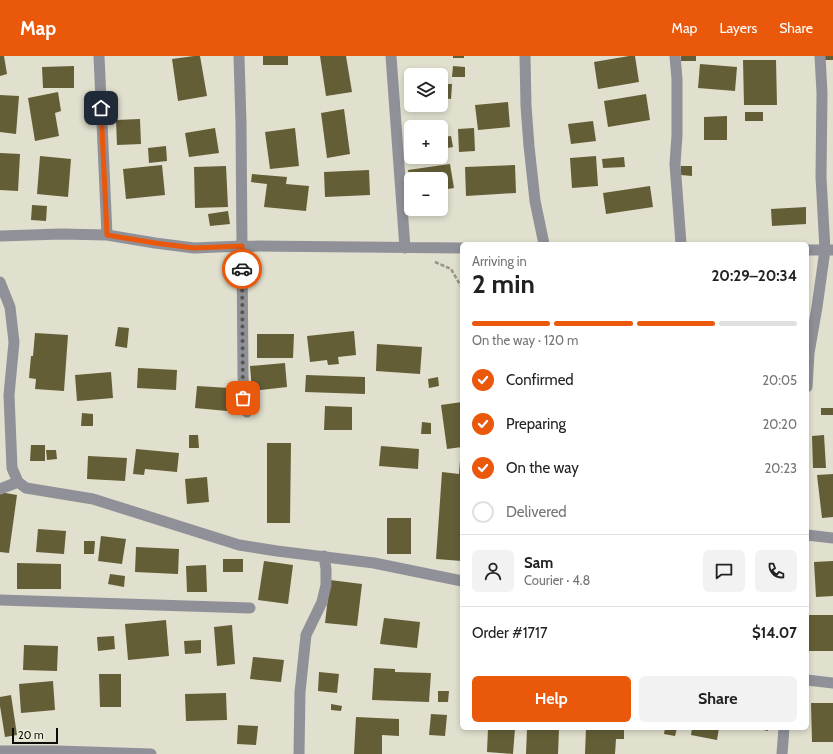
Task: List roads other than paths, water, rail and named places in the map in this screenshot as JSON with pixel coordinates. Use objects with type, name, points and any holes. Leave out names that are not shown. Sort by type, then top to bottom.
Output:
[{"type":"street","points":[[99,56],[107,235]]},
{"type":"street","points":[[239,56],[243,382],[244,410],[247,412]]},
{"type":"street","points":[[391,56],[405,248]]},
{"type":"street","points":[[524,56],[530,162],[535,201],[544,242]]},
{"type":"street","points":[[675,56],[677,79],[677,128],[675,164],[681,242]]},
{"type":"street","points":[[809,347],[829,250],[821,178],[822,93],[820,56]]},
{"type":"street","points":[[0,236],[61,234],[107,235],[194,248],[242,246],[460,248]]},
{"type":"street","points":[[809,250],[829,250]]},
{"type":"street","points":[[0,282],[10,307],[14,342],[9,395],[12,468],[18,482],[26,488],[92,499],[239,545],[374,563],[460,581]]},
{"type":"street","points":[[0,489],[18,482]]},
{"type":"street","points":[[809,535],[833,538]]},
{"type":"street","points":[[299,754],[300,692],[306,635],[322,602],[326,586],[324,556]]},
{"type":"street","points":[[0,600],[250,608]]},
{"type":"street","points":[[809,680],[833,683]]},
{"type":"street","points":[[782,754],[784,730]]},
{"type":"street","points":[[0,751],[151,754]]}]
